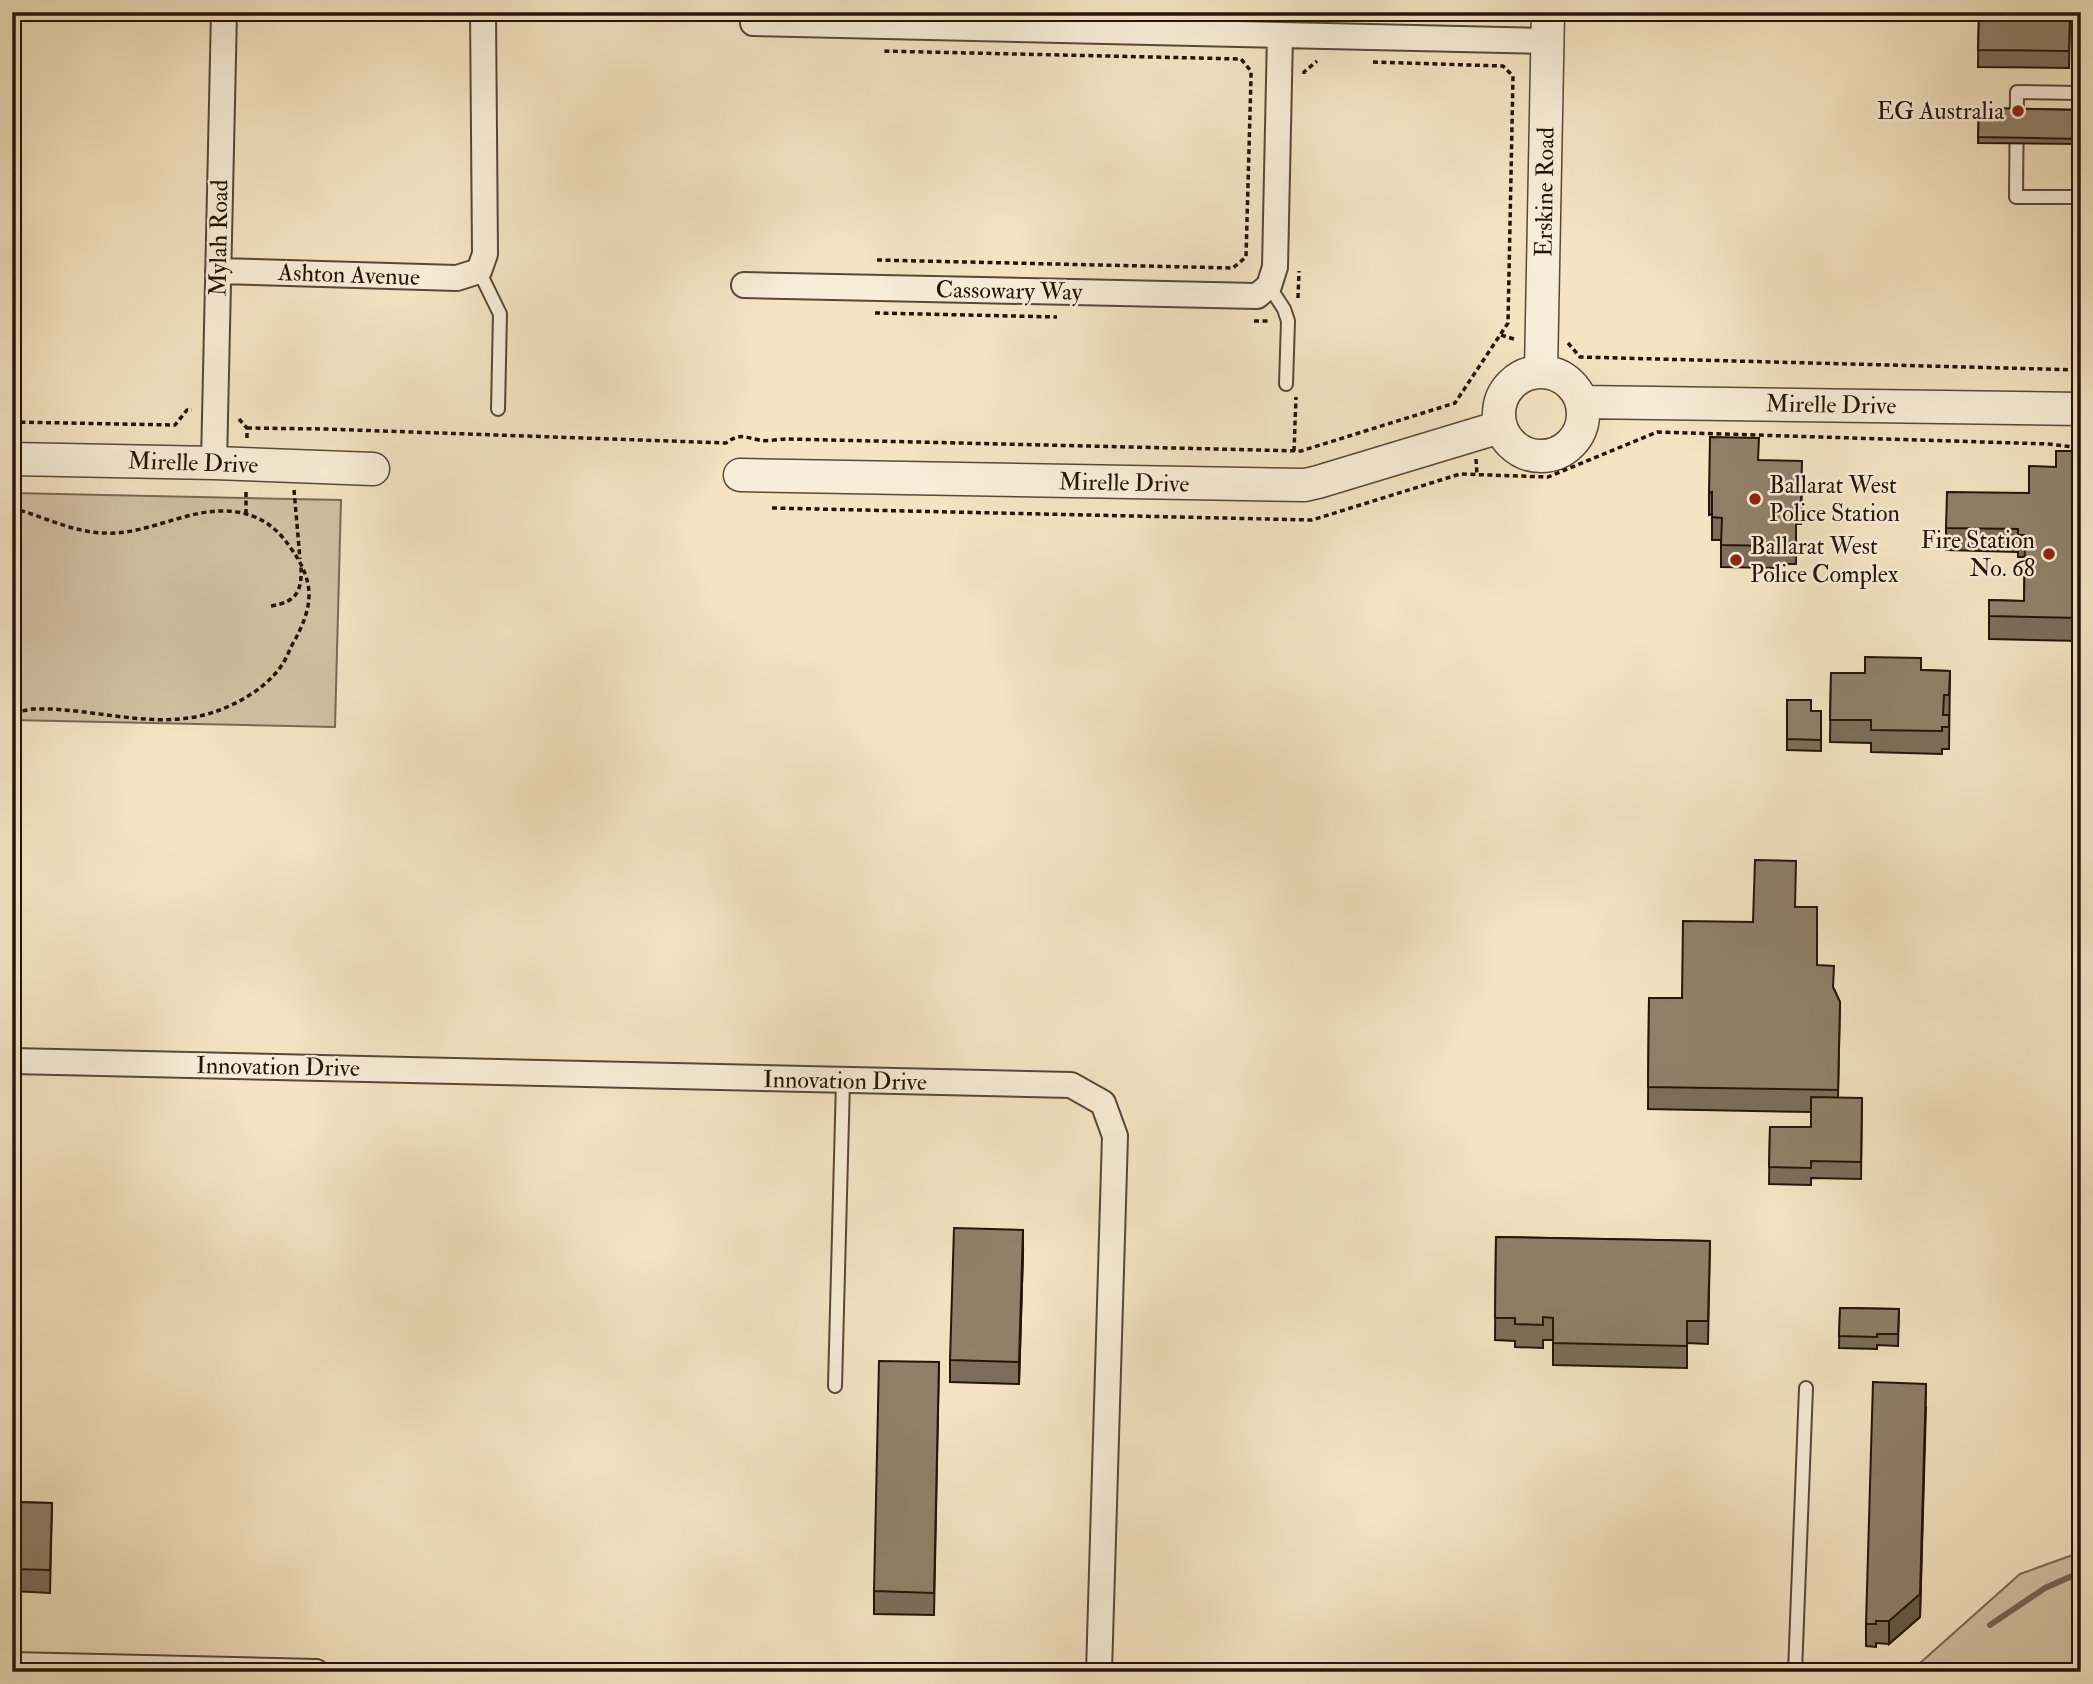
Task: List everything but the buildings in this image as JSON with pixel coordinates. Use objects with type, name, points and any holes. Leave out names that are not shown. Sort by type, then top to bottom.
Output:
[{"type":"street","name":"Mylah Road","points":[[214,463],[224,12]]},
{"type":"street","points":[[479,271],[485,254],[483,12]]},
{"type":"street","points":[[753,23],[1280,35],[1548,27]]},
{"type":"street","name":"Erskine Road","points":[[1541,371],[1548,27]]},
{"type":"street","points":[[1269,286],[1275,267],[1280,35]]},
{"type":"street","name":"Ashton Avenue","points":[[218,271],[457,278],[479,271]]},
{"type":"street","name":"Cassowary Way","points":[[744,285],[1250,297],[1256,296],[1269,286]]},
{"type":"street","points":[[1541,371],[1554,373],[1576,390],[1583,416],[1580,430],[1572,442],[1547,456],[1532,455],[1519,450],[1508,441],[1500,427],[1498,415],[1500,401],[1515,379],[1527,373],[1541,371]]},
{"type":"street","name":"Mirelle Drive","points":[[1581,402],[2081,409]]},
{"type":"street","name":"Mirelle Drive","points":[[740,475],[1305,485],[1500,427]]},
{"type":"street","name":"Mirelle Drive","points":[[12,459],[373,469]]},
{"type":"street","name":"Innovation Drive","points":[[12,1061],[1071,1085],[1102,1103],[1115,1136],[1099,1672]]},
{"type":"street","points":[[12,1665],[316,1672]]},
{"type":"lane","points":[[2081,93],[2017,92],[2017,197],[2081,197]]},
{"type":"lane","points":[[479,271],[500,314],[498,409]]},
{"type":"lane","points":[[1269,286],[1284,309],[1288,321],[1291,385]]},
{"type":"lane","points":[[835,1386],[843,1081]]},
{"type":"lane","points":[[1795,1672],[1806,1388]]},
{"type":"path","points":[[1455,12],[1502,12]]},
{"type":"path","points":[[877,260],[1233,268],[1246,257],[1251,77],[1251,71],[1241,59],[881,51]]},
{"type":"path","points":[[1304,78],[1304,72],[1316,61],[1329,61]]},
{"type":"path","points":[[12,422],[175,425],[187,410],[233,412],[247,428],[726,443],[734,437],[751,436],[759,440],[1301,451],[1455,403],[1508,323],[1513,76],[1503,66],[1368,62]]},
{"type":"path","points":[[1298,308],[1299,267]]},
{"type":"path","points":[[1566,341],[1580,356],[2080,369]]},
{"type":"path","points":[[1291,385],[1294,451]]},
{"type":"path","points":[[772,508],[1312,520],[1460,474],[1548,477],[1657,432],[2049,443],[2081,447]]},
{"type":"path","points":[[271,606],[288,601],[299,590],[301,581],[295,488]]},
{"type":"path","points":[[12,508],[80,530],[105,534],[133,532],[166,521],[216,511],[238,512],[271,525],[283,537],[305,572],[309,591],[309,606],[298,635],[280,668],[257,690],[230,706],[194,717],[163,719],[50,709],[12,713]]},
{"type":"shaded area","points":[[12,493],[341,500],[335,727],[12,720]]},
{"type":"shaded area","points":[[2081,1552],[2081,1672],[1910,1672],[2020,1574]]},
{"type":"waterway","points":[[1990,1625],[2045,1588],[2081,1572]]},
{"type":"place","name":"EG Australia","points":[[2018,111]]},
{"type":"place","name":"Ballarat West Police Station","points":[[1755,499]]},
{"type":"place","name":"Fire Station No. 68","points":[[2049,554]]},
{"type":"place","name":"Ballarat West Police Complex","points":[[1736,560]]}]
